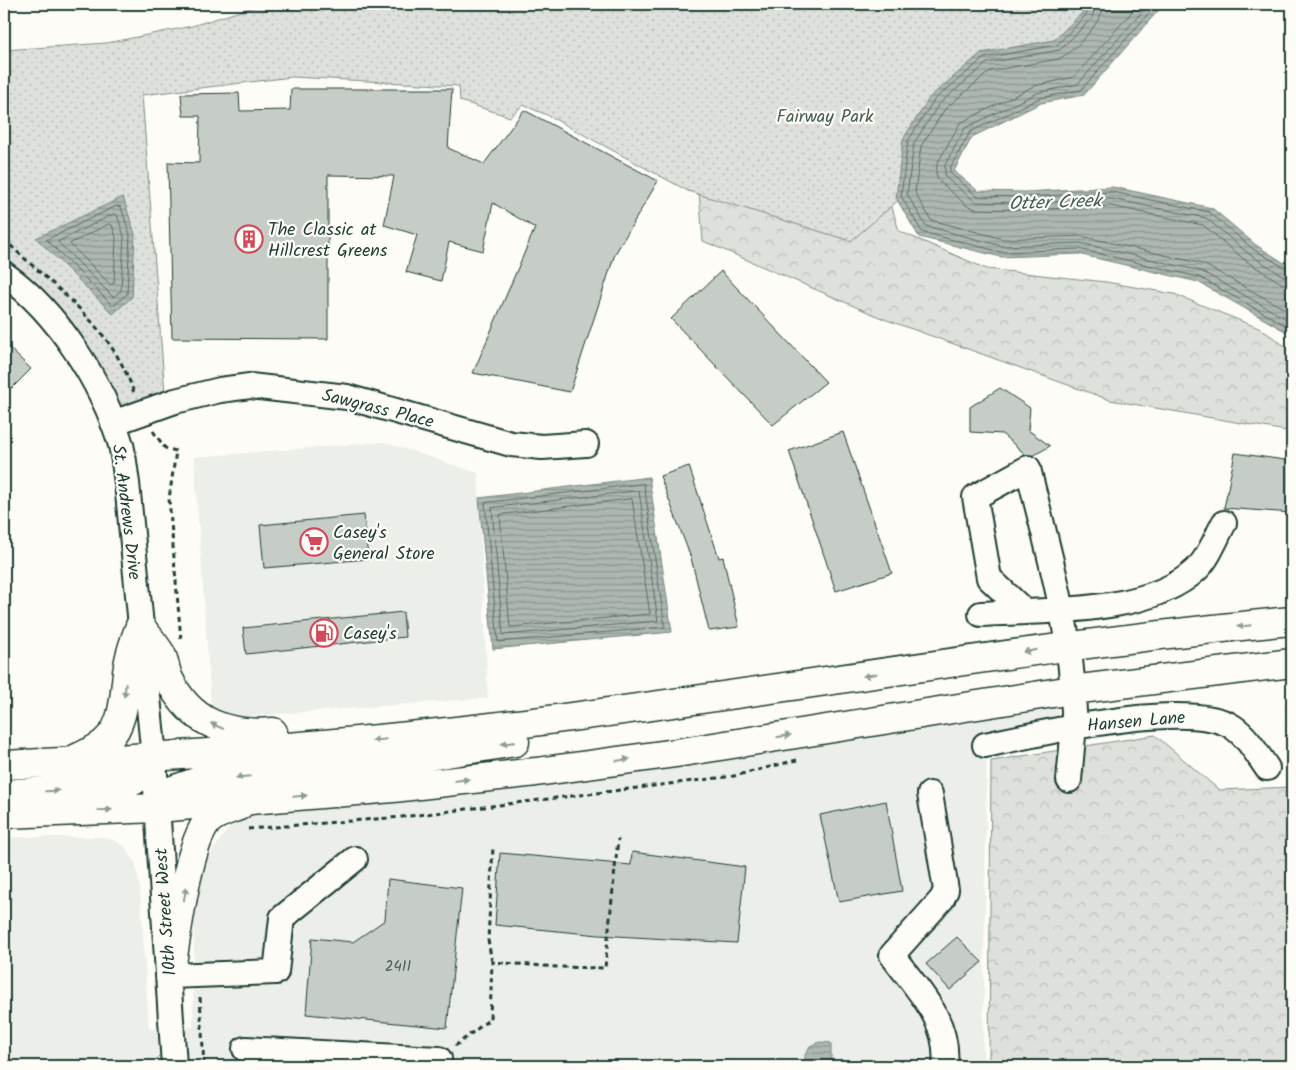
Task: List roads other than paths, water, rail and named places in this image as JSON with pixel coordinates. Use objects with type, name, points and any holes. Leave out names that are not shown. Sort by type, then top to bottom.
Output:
[{"type":"main road","points":[[4,765],[154,758],[377,740],[726,696],[1068,645],[1292,620]]},
{"type":"main road","points":[[69,762],[97,748],[109,738],[116,727],[124,700],[132,645],[140,626],[162,655],[168,678],[189,708],[219,728],[238,733],[257,733],[585,703],[666,704]]},
{"type":"main road","points":[[4,814],[157,808],[393,788],[676,753],[1072,690],[1292,664]]},
{"type":"main road","points":[[157,808],[159,800],[164,793],[202,780],[353,768],[636,724],[726,696]]},
{"type":"main road","points":[[4,794],[122,786],[137,781],[145,773],[154,758]]},
{"type":"main road","points":[[170,976],[189,871],[199,834],[215,816],[251,801]]},
{"type":"street","name":"St. Andrews Drive","points":[[4,274],[17,284],[56,323],[88,370],[113,423],[121,447],[127,483],[154,758]]},
{"type":"street","name":"Sawgrass Place","points":[[113,423],[176,401],[220,390],[250,386],[347,397],[512,444],[542,446],[586,444]]},
{"type":"street","points":[[1025,612],[989,578],[975,497],[1028,468],[1063,611],[1068,645],[1074,726],[1069,780]]},
{"type":"street","points":[[981,614],[1063,611],[1103,607],[1153,594],[1178,583],[1199,567],[1224,523]]},
{"type":"street","name":"Hansen Lane","points":[[985,745],[1074,726],[1174,715],[1218,720],[1233,727],[1250,743],[1267,768]]},
{"type":"street","name":"10th Street West","points":[[154,758],[170,976],[174,1066]]},
{"type":"street","points":[[930,794],[946,890],[942,898],[892,955],[939,1022],[945,1038],[945,1066]]},
{"type":"street","points":[[170,976],[276,972],[282,918],[356,859]]},
{"type":"street","points":[[245,1049],[439,1062]]},
{"type":"water","name":"Otter Creek","points":[[1086,4],[1164,4],[1084,95],[1041,103],[972,137],[954,171],[978,191],[1025,192],[1113,187],[1212,208],[1256,245],[1292,268],[1292,335],[1198,282],[1078,254],[1001,257],[919,237],[896,198],[903,139],[930,97],[981,53],[1054,40],[1083,12]]},
{"type":"water","points":[[123,197],[135,234],[132,297],[113,314],[36,238]]},
{"type":"water","points":[[649,477],[672,632],[493,649],[479,498]]},
{"type":"water","points":[[820,1042],[831,1043],[831,1066],[805,1066],[805,1055],[810,1046]]},
{"type":"place","name":"The Classic at Hillcrest Greens","points":[[249,239]]},
{"type":"place","name":"Casey's General Store","points":[[314,542]]},
{"type":"place","name":"Casey's","points":[[324,633]]},
{"type":"park label","name":"Fairway Park","points":[[825,116]]}]
